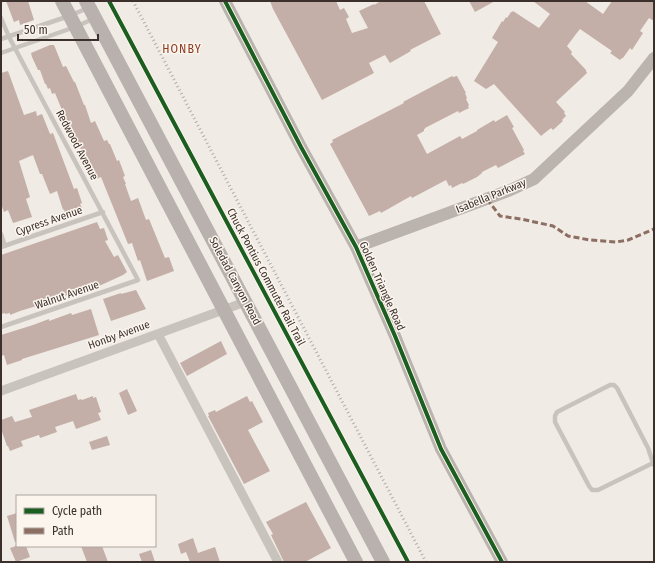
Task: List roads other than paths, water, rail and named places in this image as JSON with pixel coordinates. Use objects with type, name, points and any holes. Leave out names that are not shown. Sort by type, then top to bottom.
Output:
[{"type":"main road","points":[[62,1],[356,562]]},
{"type":"main road","name":"Soledad Canyon Road","points":[[90,9],[383,562]]},
{"type":"street","name":"Golden Triangle Road","points":[[225,1],[301,147],[356,247],[395,336],[441,449],[502,562]]},
{"type":"street","name":"Isabella Parkway","points":[[356,247],[508,191],[534,179],[628,91],[654,58]]},
{"type":"street","name":"Honby Avenue","points":[[1,391],[246,302]]},
{"type":"street","points":[[158,334],[278,562]]},
{"type":"lane","points":[[1,53],[16,48],[72,21],[90,9]]},
{"type":"lane","points":[[1,39],[72,21],[90,9]]},
{"type":"lane","name":"Redwood Avenue","points":[[1,18],[9,36],[138,280]]},
{"type":"lane","name":"Cypress Avenue","points":[[3,247],[103,212]]},
{"type":"lane","points":[[1,234],[3,247]]},
{"type":"lane","name":"Walnut Avenue","points":[[1,327],[138,280]]},
{"type":"lane","points":[[610,385],[614,385],[618,388],[648,448],[654,464],[598,490],[592,490],[555,422],[557,412],[610,385]]},
{"type":"railway","points":[[133,1],[426,562]]},
{"type":"district","name":"HONBY","points":[[182,49]]}]
